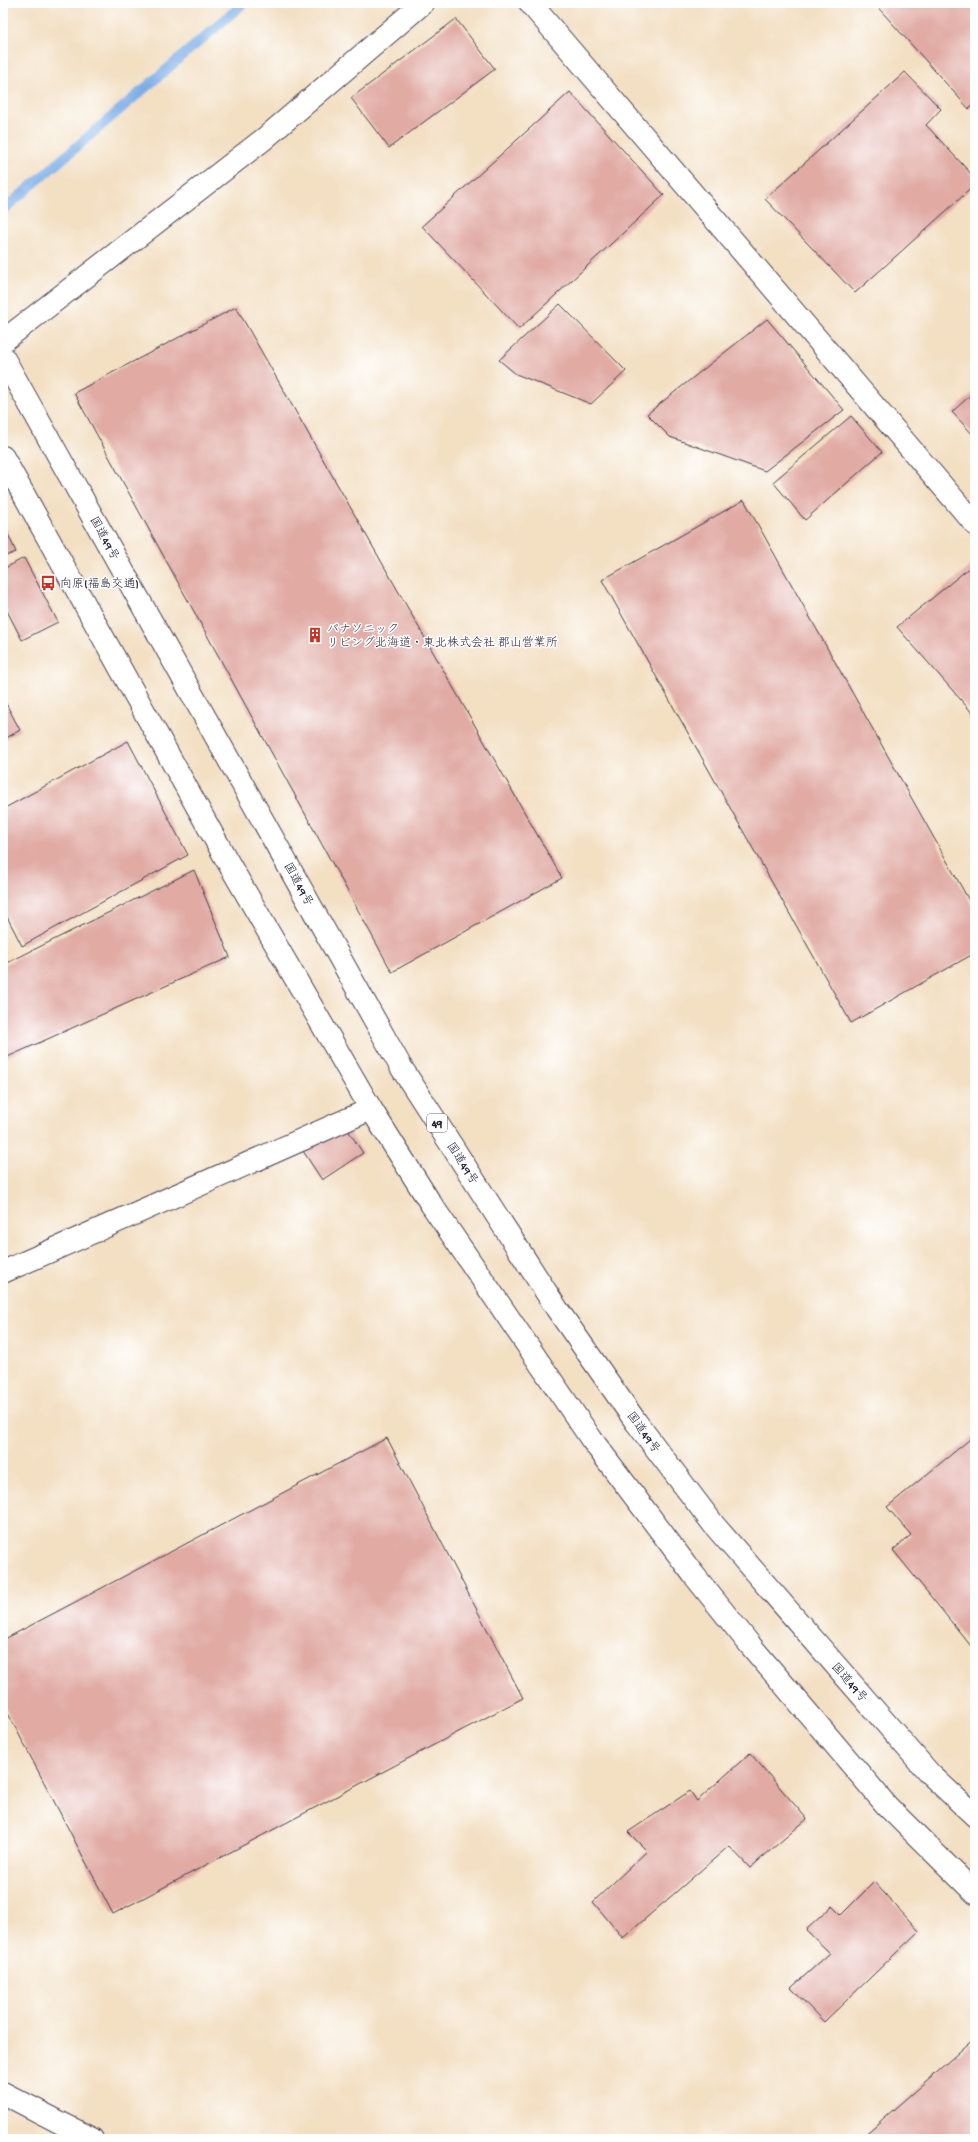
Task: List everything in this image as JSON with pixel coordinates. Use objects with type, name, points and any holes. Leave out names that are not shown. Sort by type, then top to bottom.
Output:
[{"type":"main road","points":[[3,341],[264,139],[423,3]]},
{"type":"main road","points":[[530,3],[975,524]]},
{"type":"main road","name":"国道49号","points":[[3,357],[401,1067],[557,1310],[636,1422],[714,1525],[930,1774],[975,1816]]},
{"type":"main road","points":[[3,457],[225,857],[371,1109],[431,1204],[592,1440],[693,1574],[751,1646],[887,1806],[975,1893]]},
{"type":"main road","points":[[3,1272],[371,1109]]},
{"type":"main road","points":[[3,2093],[92,2139]]},
{"type":"building","points":[[633,3],[643,3],[637,8]]},
{"type":"building","points":[[874,3],[975,3],[975,104],[969,109]]},
{"type":"building","points":[[456,19],[495,69],[389,148],[351,98]]},
{"type":"building","points":[[905,72],[941,109],[926,125],[975,178],[975,185],[855,293],[765,199]]},
{"type":"building","points":[[570,92],[664,195],[519,329],[422,226]]},
{"type":"building","points":[[560,304],[626,371],[591,404],[516,374],[499,360]]},
{"type":"building","name":"パナソニック リビング北海道・東北株式会社 郡山営業所","points":[[236,307],[562,878],[392,972],[74,393]]},
{"type":"building","points":[[767,319],[844,410],[765,471],[670,437],[647,414]]},
{"type":"building","points":[[975,391],[975,437],[952,412]]},
{"type":"building","points":[[851,416],[882,452],[805,520],[773,482]]},
{"type":"building","points":[[744,500],[975,911],[975,953],[851,1023],[602,580]]},
{"type":"building","points":[[3,523],[16,552],[3,557]]},
{"type":"building","points":[[24,558],[58,622],[22,640],[3,603],[3,569]]},
{"type":"building","points":[[975,563],[975,716],[897,627]]},
{"type":"building","points":[[3,698],[20,730],[3,740]]},
{"type":"building","points":[[128,741],[188,855],[22,946],[3,909],[3,809]]},
{"type":"building","points":[[194,870],[230,957],[3,1059],[3,965]]},
{"type":"building","points":[[344,1124],[363,1153],[322,1180],[303,1151]]},
{"type":"building","points":[[975,1435],[975,1651],[893,1550],[911,1535],[887,1507]]},
{"type":"building","points":[[387,1438],[523,1698],[113,1914],[3,1704],[3,1640]]},
{"type":"building","points":[[750,1753],[807,1819],[750,1868],[729,1846],[623,1938],[593,1902],[647,1851],[628,1832],[690,1791],[697,1801]]},
{"type":"building","points":[[874,1882],[919,1931],[824,2022],[791,1988],[830,1953],[806,1930],[832,1906],[841,1915]]},
{"type":"building","points":[[975,2038],[975,2139],[860,2139]]},
{"type":"waterway","points":[[3,210],[244,3]]},
{"type":"place","name":"向原(福島交通)","points":[[48,583]]},
{"type":"place","name":"パナソニック リビング北海道・東北株式会社 郡山営業所","points":[[315,635]]}]
